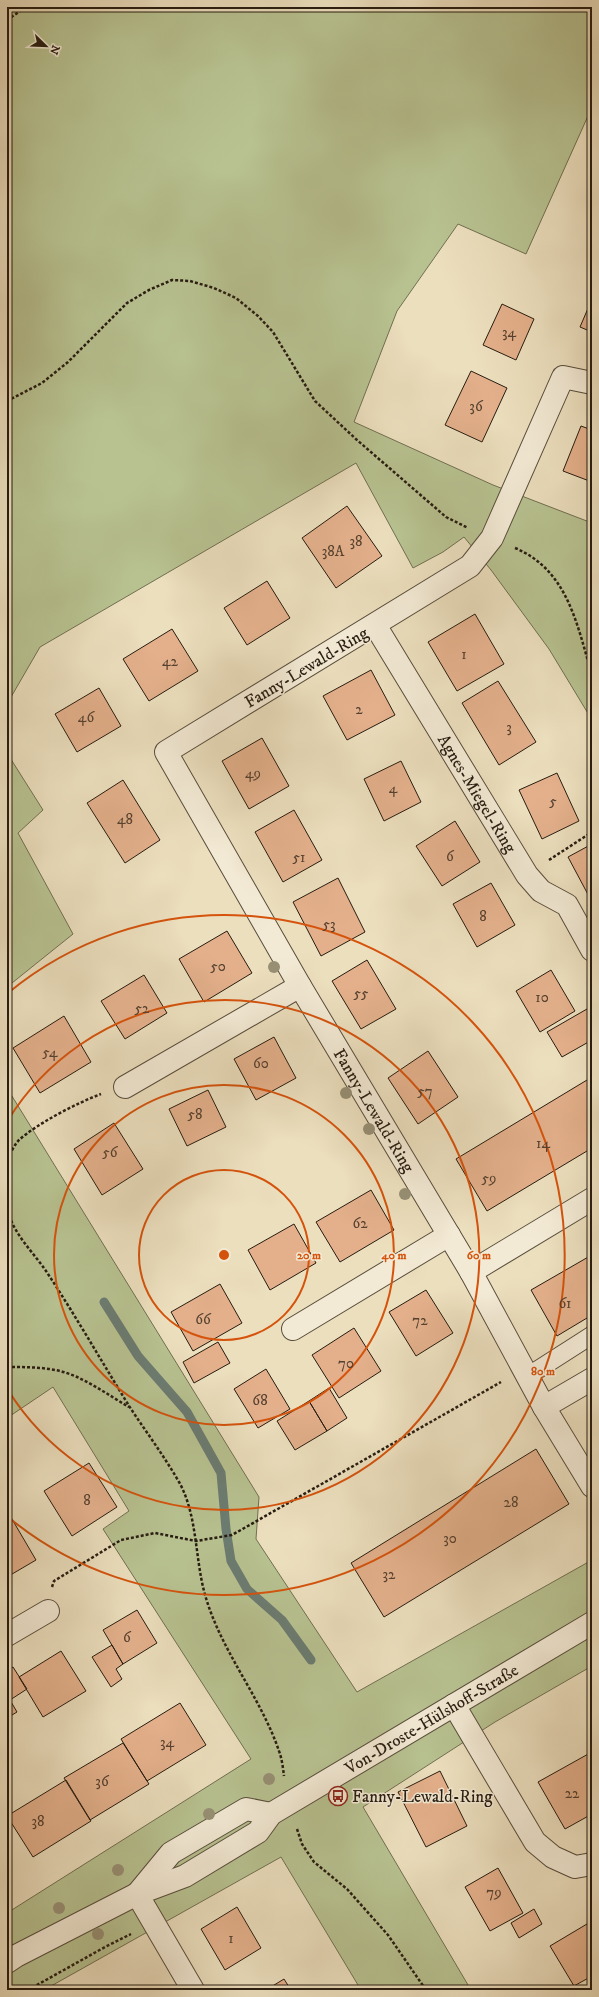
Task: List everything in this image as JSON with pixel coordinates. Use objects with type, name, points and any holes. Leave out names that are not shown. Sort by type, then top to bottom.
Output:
[{"type":"street","name":"Fanny-Lewald-Ring","points":[[592,383],[564,378],[492,538],[470,566],[166,752],[300,986],[471,1272],[544,1407],[592,1486]]},
{"type":"street","name":"Agnes-Miegel-Ring","points":[[375,625],[527,875],[541,891],[567,905],[592,950]]},
{"type":"street","points":[[125,1087],[300,986]]},
{"type":"street","points":[[471,1272],[592,1199]]},
{"type":"street","points":[[293,1329],[449,1235]]},
{"type":"street","points":[[544,1407],[592,1379]]},
{"type":"street","points":[[7,1635],[48,1611]]},
{"type":"street","name":"Von-Droste-Hülshoff-Straße","points":[[10,1953],[137,1894],[185,1876],[258,1832],[280,1809],[592,1623]]},
{"type":"street","points":[[454,1705],[535,1842],[553,1857],[575,1867],[592,1864]]},
{"type":"street","points":[[137,1894],[193,1990]]},
{"type":"lane","points":[[526,1372],[592,1335]]},
{"type":"path","points":[[7,20],[26,7]]},
{"type":"path","points":[[7,401],[42,383],[68,362],[128,303],[149,290],[172,280],[190,281],[214,288],[236,298],[258,316],[273,332],[315,401],[357,440],[446,517],[526,553],[542,564],[558,582],[576,619],[592,675]]},
{"type":"path","points":[[527,875],[592,832]]},
{"type":"path","points":[[7,1159],[18,1141],[45,1122],[87,1100],[125,1087]]},
{"type":"path","points":[[7,1206],[9,1217],[21,1239],[47,1273],[179,1482],[187,1502],[196,1541],[204,1590],[212,1619],[229,1653],[258,1700],[280,1752],[280,1809],[314,1862],[347,1889],[388,1935],[426,1990]]},
{"type":"path","points":[[7,1367],[31,1367],[61,1371],[84,1381],[131,1408]]},
{"type":"path","points":[[48,1611],[54,1581],[121,1540],[155,1533],[196,1541],[232,1535],[526,1372]]},
{"type":"green space","points":[[7,7],[592,7],[592,107],[526,254],[458,224],[397,311],[354,422],[493,485],[592,523],[592,720],[549,649],[491,570],[464,537],[443,552],[413,568],[356,463],[40,647],[7,704]]},
{"type":"green space","points":[[7,753],[43,810],[18,833],[73,934],[7,987]]},
{"type":"green space","points":[[7,1088],[259,1497],[256,1539],[357,1692],[592,1560],[592,1666],[495,1722],[363,1807],[471,1990],[361,1990],[281,1857],[44,1990],[7,1990],[7,1913],[251,1759],[103,1529],[129,1511],[53,1387],[7,1418]]},
{"type":"building","points":[[592,299],[592,332],[580,327]]},
{"type":"building","points":[[502,304],[534,319],[516,360],[483,345]]},
{"type":"building","points":[[471,371],[507,388],[482,442],[445,425]]},
{"type":"building","points":[[581,426],[592,430],[592,482],[563,471]]},
{"type":"building","points":[[347,506],[382,556],[336,588],[302,538]]},
{"type":"building","points":[[267,581],[290,618],[247,645],[224,608]]},
{"type":"building","points":[[475,614],[504,664],[457,691],[428,642]]},
{"type":"building","points":[[172,629],[198,671],[149,701],[123,659]]},
{"type":"building","points":[[371,670],[395,715],[347,740],[323,696]]},
{"type":"building","points":[[498,681],[536,742],[499,765],[462,703]]},
{"type":"building","points":[[99,688],[121,726],[77,752],[55,714]]},
{"type":"building","points":[[262,738],[289,786],[249,809],[222,761]]},
{"type":"building","points":[[401,761],[421,802],[384,821],[364,779]]},
{"type":"building","points":[[557,773],[579,821],[542,839],[519,790]]},
{"type":"building","points":[[123,780],[160,840],[125,863],[87,803]]},
{"type":"building","points":[[294,810],[322,860],[283,882],[255,832]]},
{"type":"building","points":[[455,821],[480,862],[442,886],[416,846]]},
{"type":"building","points":[[592,844],[592,902],[568,857]]},
{"type":"building","points":[[338,878],[365,932],[321,956],[293,902]]},
{"type":"building","points":[[491,883],[515,925],[477,947],[453,904]]},
{"type":"building","points":[[227,931],[252,973],[204,1002],[179,959]]},
{"type":"building","points":[[367,960],[396,1009],[361,1029],[332,981]]},
{"type":"building","points":[[551,970],[575,1011],[540,1032],[516,991]]},
{"type":"building","points":[[144,975],[167,1013],[125,1039],[101,1001]]},
{"type":"building","points":[[587,1009],[592,1019],[592,1040],[562,1057],[547,1032]]},
{"type":"building","points":[[64,1016],[91,1062],[40,1093],[13,1048]]},
{"type":"building","points":[[274,1037],[296,1078],[256,1100],[234,1059]]},
{"type":"building","points":[[428,1051],[458,1097],[418,1124],[388,1078]]},
{"type":"building","points":[[592,1077],[592,1148],[487,1211],[456,1159]]},
{"type":"building","points":[[208,1090],[226,1127],[187,1146],[169,1109]]},
{"type":"building","points":[[114,1123],[143,1169],[102,1195],[74,1149]]},
{"type":"building","points":[[371,1190],[394,1230],[340,1262],[316,1222]]},
{"type":"building","points":[[294,1224],[316,1263],[270,1290],[248,1250]]},
{"type":"building","points":[[590,1256],[592,1260],[592,1315],[557,1336],[531,1290]]},
{"type":"building","points":[[220,1284],[242,1323],[193,1351],[171,1312]]},
{"type":"building","points":[[426,1290],[453,1333],[416,1356],[389,1312]]},
{"type":"building","points":[[354,1328],[381,1371],[339,1398],[312,1355]]},
{"type":"building","points":[[218,1342],[230,1363],[194,1383],[183,1362]]},
{"type":"building","points":[[266,1369],[290,1409],[258,1428],[234,1389]]},
{"type":"building","points":[[329,1388],[347,1418],[327,1431],[309,1401]]},
{"type":"building","points":[[309,1401],[327,1431],[295,1450],[277,1421]]},
{"type":"building","points":[[536,1449],[569,1504],[384,1617],[351,1563]]},
{"type":"building","points":[[89,1463],[117,1507],[72,1536],[44,1491]]},
{"type":"building","points":[[9,1514],[36,1560],[7,1577],[7,1515]]},
{"type":"building","points":[[137,1610],[157,1643],[123,1664],[103,1630]]},
{"type":"building","points":[[112,1645],[123,1664],[116,1669],[122,1679],[111,1687],[92,1657]]},
{"type":"building","points":[[61,1651],[86,1691],[43,1717],[19,1677]]},
{"type":"building","points":[[13,1667],[27,1689],[10,1700],[7,1695],[7,1671]]},
{"type":"building","points":[[7,1695],[17,1712],[7,1718]]},
{"type":"building","points":[[180,1703],[206,1745],[147,1781],[121,1739]]},
{"type":"building","points":[[123,1743],[149,1784],[90,1820],[64,1778]]},
{"type":"building","points":[[590,1753],[592,1757],[592,1814],[565,1829],[538,1782]]},
{"type":"building","points":[[440,1771],[467,1826],[426,1847],[398,1792]]},
{"type":"building","points":[[66,1780],[91,1821],[33,1857],[7,1816]]},
{"type":"building","points":[[498,1868],[523,1913],[490,1931],[465,1887]]},
{"type":"building","points":[[237,1907],[261,1948],[225,1970],[201,1929]]},
{"type":"building","points":[[534,1909],[542,1924],[519,1938],[511,1923]]},
{"type":"building","points":[[592,1921],[592,1976],[574,1986],[550,1946]]},
{"type":"building","points":[[284,1979],[291,1990],[266,1990]]},
{"type":"waterway","points":[[104,1302],[138,1356],[187,1412],[221,1473],[226,1529],[231,1561],[247,1589],[282,1620],[311,1660]]},
{"type":"place","name":"Fanny-Lewald-Ring","points":[[338,1796]]}]
